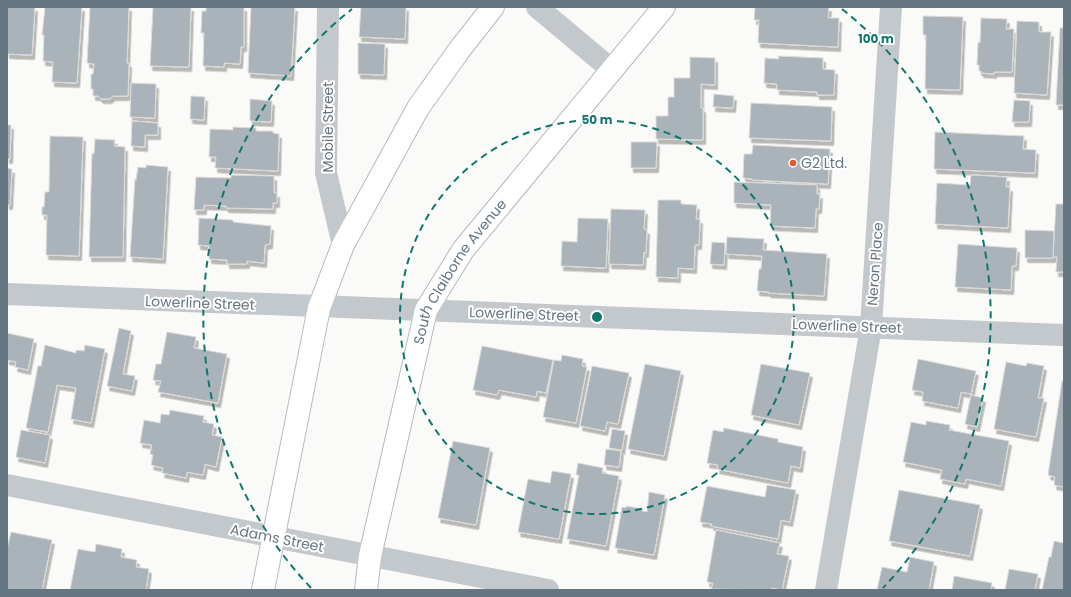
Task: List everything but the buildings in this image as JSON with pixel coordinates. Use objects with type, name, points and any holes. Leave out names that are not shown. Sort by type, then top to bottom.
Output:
[{"type":"main road","points":[[263,590],[319,308],[343,245],[418,108],[460,49],[493,7]]},
{"type":"main road","name":"South Claiborne Avenue","points":[[366,590],[370,556],[426,310],[462,250],[664,7]]},
{"type":"street","name":"Mobile Street","points":[[328,7],[326,173],[343,245]]},
{"type":"street","points":[[537,7],[612,70]]},
{"type":"street","name":"Neron Place","points":[[826,590],[871,327],[890,7]]},
{"type":"street","name":"Lowerline Street","points":[[7,294],[319,308],[426,310],[1064,335]]},
{"type":"street","name":"Adams Street","points":[[7,485],[548,590]]},
{"type":"place","name":"G2 Ltd.","points":[[793,163]]}]
